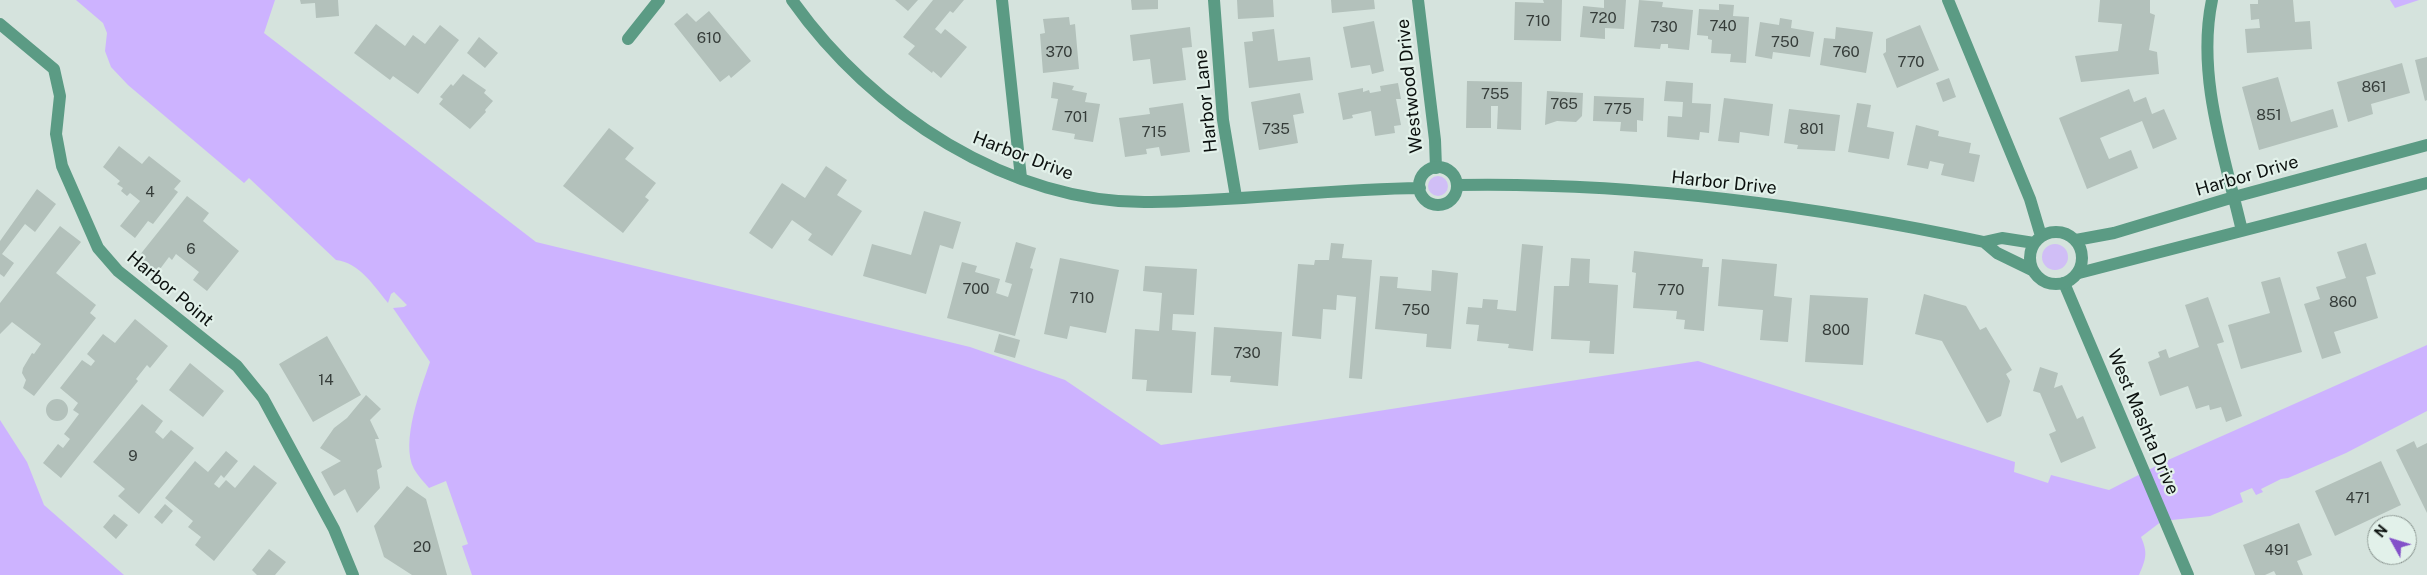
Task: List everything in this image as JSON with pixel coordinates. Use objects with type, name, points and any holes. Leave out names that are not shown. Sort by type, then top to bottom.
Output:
[{"type":"street","points":[[628,39],[659,0]]},
{"type":"street","name":"Harbor Drive","points":[[792,0],[812,29],[842,61],[903,115],[967,155],[1021,178],[1054,189],[1096,198],[1150,203],[1420,188]]},
{"type":"street","points":[[1002,0],[1021,178]]},
{"type":"street","name":"Harbor Lane","points":[[1214,0],[1223,120],[1236,197]]},
{"type":"street","name":"Westwood Drive","points":[[1418,0],[1435,140],[1436,168]]},
{"type":"street","points":[[1948,0],[2030,199],[2037,239],[2029,261],[2032,270],[2045,282],[2064,283],[2079,274],[2427,183]]},
{"type":"street","points":[[2212,0],[2207,23],[2210,92],[2242,231]]},
{"type":"street","name":"Harbor Point","points":[[0,24],[54,69],[60,96],[56,134],[62,166],[98,248],[118,271],[237,366],[262,398],[334,530],[353,575]]},
{"type":"street","name":"Harbor Drive","points":[[2076,240],[2114,233],[2234,197],[2427,145]]},
{"type":"street","points":[[1436,168],[1448,170],[1453,175],[1457,185],[1453,198],[1440,205],[1427,202],[1422,197],[1420,188],[1422,176],[1426,171],[1436,168]]},
{"type":"street","name":"Harbor Drive","points":[[1457,185],[1609,189],[1686,195],[1837,214],[1984,242],[2002,238],[2037,239]]},
{"type":"street","points":[[2037,239],[2050,232],[2059,232],[2068,234],[2076,240],[2083,262],[2079,274]]},
{"type":"street","name":"Harbor Drive","points":[[1984,242],[1997,253],[2032,270]]},
{"type":"street","name":"West Mashta Drive","points":[[2064,283],[2141,460],[2188,575]]},
{"type":"shaded area","points":[[76,0],[275,0],[264,33],[536,242],[970,347],[1065,380],[1161,445],[1698,361],[2015,462],[2014,472],[2048,483],[2051,475],[2109,490],[2168,460],[2427,345],[2427,411],[2346,453],[2288,478],[2281,479],[2261,489],[2263,492],[2256,495],[2252,488],[2240,493],[2243,502],[2210,516],[2162,521],[2141,537],[2145,547],[2145,556],[2139,575],[472,575],[462,546],[468,544],[446,481],[429,488],[414,469],[410,458],[409,445],[413,416],[430,362],[393,308],[407,305],[394,292],[391,294],[388,303],[359,270],[352,265],[336,260],[249,178],[244,183],[128,85],[111,67],[105,51],[107,33],[103,23]]},
{"type":"shaded area","points":[[2390,0],[2419,0],[2395,8]]},
{"type":"shaded area","points":[[1434,176],[1442,176],[1448,182],[1448,190],[1442,196],[1434,196],[1428,190],[1428,182]]},
{"type":"shaded area","points":[[2055,244],[2064,248],[2068,257],[2064,266],[2055,270],[2046,266],[2042,257],[2046,248]]},
{"type":"shaded area","points":[[0,420],[27,462],[44,505],[124,575],[0,575]]},
{"type":"building","points":[[300,0],[338,0],[339,16],[316,18],[315,3],[301,4]]},
{"type":"building","points":[[895,0],[918,0],[908,11]]},
{"type":"building","points":[[933,0],[964,0],[953,13],[950,11],[935,29],[941,34],[945,29],[967,47],[941,78],[908,54],[915,46],[903,37]]},
{"type":"building","points":[[1131,0],[1158,0],[1158,9],[1132,10]]},
{"type":"building","points":[[1237,0],[1273,0],[1274,17],[1238,19]]},
{"type":"building","points":[[1331,0],[1374,0],[1375,9],[1332,13]]},
{"type":"building","points":[[1543,0],[1562,0],[1561,41],[1514,40],[1515,2],[1544,3]]},
{"type":"building","points":[[1604,0],[1626,0],[1624,29],[1605,28],[1605,39],[1580,37],[1583,6],[1604,8]]},
{"type":"building","points":[[1639,0],[1663,2],[1662,7],[1693,10],[1689,50],[1668,48],[1668,44],[1661,44],[1660,49],[1634,47]]},
{"type":"building","points":[[2100,0],[2150,0],[2150,13],[2155,15],[2149,50],[2157,52],[2159,74],[2081,82],[2075,56],[2118,51],[2122,24],[2098,22]]},
{"type":"building","points":[[2258,0],[2293,0],[2295,22],[2310,21],[2312,49],[2247,53],[2245,29],[2260,28],[2259,19],[2251,20],[2250,4],[2258,4]]},
{"type":"building","points":[[1719,4],[1734,5],[1733,16],[1749,17],[1746,63],[1730,62],[1731,54],[1711,53],[1712,40],[1708,39],[1708,36],[1697,35],[1699,9],[1719,10]]},
{"type":"building","points":[[709,11],[751,61],[731,78],[729,75],[720,82],[674,24],[687,13],[696,22]]},
{"type":"building","points":[[1069,17],[1070,25],[1075,24],[1079,69],[1043,73],[1040,34],[1045,33],[1043,19]]},
{"type":"building","points":[[1780,18],[1792,20],[1791,28],[1814,32],[1810,57],[1773,52],[1772,59],[1755,56],[1760,22],[1779,25]]},
{"type":"building","points":[[1374,21],[1384,71],[1372,74],[1370,65],[1351,68],[1343,27]]},
{"type":"building","points":[[376,24],[405,46],[413,35],[425,44],[440,25],[459,40],[418,94],[393,76],[390,80],[354,53]]},
{"type":"building","points":[[1920,25],[1939,70],[1897,88],[1883,54],[1886,52],[1886,39]]},
{"type":"building","points":[[1190,27],[1192,47],[1182,48],[1186,80],[1153,84],[1150,59],[1133,61],[1130,35]]},
{"type":"building","points":[[1836,27],[1873,32],[1866,73],[1820,65],[1824,38],[1835,39]]},
{"type":"building","points":[[1274,29],[1278,61],[1310,57],[1313,80],[1249,88],[1244,42],[1253,41],[1252,32]]},
{"type":"building","points":[[479,37],[498,53],[485,68],[467,53]]},
{"type":"building","points":[[2427,57],[2427,100],[2425,101],[2415,60]]},
{"type":"building","points":[[2402,63],[2410,93],[2371,104],[2373,114],[2348,122],[2337,82]]},
{"type":"building","points":[[463,74],[486,90],[484,93],[493,101],[485,110],[486,112],[470,129],[439,104],[443,99],[440,97]]},
{"type":"building","points":[[2278,77],[2291,122],[2333,109],[2338,127],[2259,150],[2242,87]]},
{"type":"building","points":[[1949,78],[1956,97],[1943,102],[1936,83]]},
{"type":"building","points":[[1467,81],[1522,82],[1521,130],[1497,129],[1498,106],[1491,106],[1491,128],[1466,128]]},
{"type":"building","points":[[1666,81],[1693,83],[1692,103],[1711,104],[1709,133],[1700,132],[1699,140],[1667,137],[1668,116],[1682,117],[1683,102],[1664,101]]},
{"type":"building","points":[[1053,82],[1074,86],[1072,90],[1087,93],[1085,102],[1100,104],[1093,142],[1074,139],[1075,134],[1052,130],[1058,99],[1051,98]]},
{"type":"building","points":[[1398,83],[1401,99],[1396,99],[1401,125],[1394,126],[1395,133],[1375,136],[1371,111],[1352,115],[1353,118],[1343,120],[1338,93],[1363,88],[1363,92],[1369,90],[1370,93],[1381,91],[1380,86]]},
{"type":"building","points":[[2129,89],[2134,102],[2146,97],[2152,114],[2164,109],[2177,139],[2153,149],[2142,121],[2100,138],[2109,159],[2131,150],[2138,168],[2087,189],[2059,118]]},
{"type":"building","points":[[1547,91],[1583,93],[1582,116],[1576,122],[1557,121],[1545,125]]},
{"type":"building","points":[[1300,93],[1304,113],[1293,115],[1298,143],[1259,150],[1251,102]]},
{"type":"building","points":[[1594,96],[1644,98],[1643,121],[1637,120],[1637,132],[1620,131],[1621,122],[1593,121]]},
{"type":"building","points":[[1724,98],[1773,104],[1769,136],[1740,132],[1739,143],[1718,141]]},
{"type":"building","points":[[1183,103],[1190,152],[1161,156],[1159,147],[1146,149],[1147,154],[1125,157],[1119,118],[1150,114],[1149,108]]},
{"type":"building","points":[[1857,103],[1871,105],[1867,127],[1894,132],[1889,159],[1848,152]]},
{"type":"building","points":[[1789,109],[1840,115],[1835,151],[1797,149],[1798,145],[1784,143]]},
{"type":"building","points":[[1916,125],[1939,131],[1938,136],[1971,143],[1969,153],[1980,155],[1974,182],[1941,175],[1944,164],[1930,161],[1928,169],[1907,165]]},
{"type":"building","points":[[609,128],[634,148],[625,159],[656,183],[645,197],[649,200],[623,233],[563,186]]},
{"type":"building","points":[[119,146],[142,164],[149,156],[181,181],[174,189],[178,192],[153,224],[148,221],[135,238],[120,226],[140,201],[130,193],[127,196],[121,191],[123,188],[117,184],[120,181],[103,167]]},
{"type":"building","points":[[826,166],[847,180],[837,195],[862,211],[832,256],[808,240],[812,234],[792,220],[772,249],[749,233],[782,183],[805,198]]},
{"type":"building","points":[[37,189],[56,204],[35,232],[25,224],[2,254],[14,263],[4,277],[0,274],[0,241]]},
{"type":"building","points":[[187,196],[209,213],[203,221],[239,251],[207,291],[193,280],[199,272],[176,254],[172,260],[169,257],[154,277],[135,261]]},
{"type":"building","points":[[924,211],[961,222],[953,249],[940,245],[926,294],[863,276],[872,244],[911,255]]},
{"type":"building","points":[[60,226],[81,242],[56,273],[96,305],[90,313],[96,318],[34,396],[23,388],[26,380],[22,373],[32,353],[34,354],[41,344],[12,322],[0,334],[0,303]]},
{"type":"building","points":[[1016,242],[1036,248],[1030,268],[1033,269],[1015,336],[947,318],[962,262],[977,266],[975,272],[1000,279],[996,293],[1008,297],[1012,284],[1005,282]]},
{"type":"building","points":[[1331,243],[1344,244],[1342,258],[1372,260],[1362,379],[1349,378],[1356,297],[1337,295],[1336,310],[1323,309],[1321,339],[1292,336],[1298,264],[1314,265],[1315,260],[1329,260]]},
{"type":"building","points":[[2366,243],[2376,274],[2366,277],[2378,318],[2334,332],[2341,353],[2322,359],[2304,304],[2320,299],[2316,287],[2346,278],[2337,252]]},
{"type":"building","points":[[1522,244],[1543,246],[1533,351],[1508,348],[1509,344],[1477,341],[1479,325],[1466,324],[1468,307],[1482,308],[1483,299],[1498,300],[1497,309],[1516,311]]},
{"type":"building","points":[[1634,251],[1703,259],[1702,267],[1709,267],[1704,331],[1684,329],[1685,320],[1676,319],[1677,311],[1633,308],[1636,273],[1632,272]]},
{"type":"building","points":[[1060,258],[1119,270],[1106,333],[1070,326],[1067,339],[1044,334]]},
{"type":"building","points":[[1571,258],[1590,259],[1589,283],[1618,285],[1614,354],[1589,353],[1590,341],[1551,339],[1554,286],[1569,286]]},
{"type":"building","points":[[1722,259],[1777,264],[1774,296],[1792,298],[1788,342],[1760,340],[1763,310],[1718,306]]},
{"type":"building","points":[[1145,266],[1197,269],[1194,315],[1173,314],[1172,330],[1196,332],[1192,393],[1146,391],[1147,380],[1132,379],[1135,329],[1159,331],[1162,293],[1143,291]]},
{"type":"building","points":[[1432,270],[1458,273],[1451,349],[1426,347],[1427,334],[1375,329],[1380,276],[1398,277],[1397,288],[1431,291]]},
{"type":"building","points":[[2280,277],[2302,352],[2241,369],[2228,325],[2270,313],[2261,282]]},
{"type":"building","points":[[1924,294],[1966,306],[1980,330],[1986,327],[2012,370],[2006,374],[2010,381],[2001,416],[1987,423],[1942,341],[1915,334]]},
{"type":"building","points":[[1810,295],[1868,298],[1863,365],[1805,362]]},
{"type":"building","points":[[2208,297],[2224,342],[2217,344],[2242,416],[2226,422],[2221,407],[2210,410],[2209,405],[2196,409],[2188,386],[2160,396],[2148,362],[2160,357],[2158,352],[2166,349],[2169,358],[2199,347],[2185,305]]},
{"type":"building","points":[[135,319],[168,346],[150,368],[147,365],[136,379],[138,381],[61,478],[43,463],[58,444],[63,448],[70,439],[64,434],[79,414],[73,410],[78,403],[60,388],[82,360],[91,366],[95,361],[87,354],[103,334],[115,343]]},
{"type":"building","points":[[1214,327],[1282,332],[1278,386],[1230,382],[1231,376],[1211,375]]},
{"type":"building","points":[[999,334],[1020,340],[1015,358],[994,352]]},
{"type":"building","points":[[327,336],[361,395],[313,422],[279,364]]},
{"type":"building","points":[[190,363],[224,391],[203,417],[169,390]]},
{"type":"building","points":[[2040,367],[2058,373],[2054,388],[2062,385],[2077,419],[2083,416],[2096,448],[2061,463],[2049,434],[2056,431],[2040,393],[2033,391]]},
{"type":"building","points":[[366,395],[381,409],[370,420],[379,439],[375,439],[382,467],[377,470],[380,488],[357,513],[345,489],[334,496],[321,472],[341,461],[320,448],[334,428],[347,418]]},
{"type":"building","points":[[53,399],[61,399],[68,406],[68,414],[61,421],[53,421],[46,414],[46,406]]},
{"type":"building","points":[[142,404],[163,421],[155,432],[163,439],[171,430],[194,448],[139,514],[118,496],[125,489],[93,462]]},
{"type":"building","points":[[2414,441],[2417,448],[2427,443],[2427,513],[2396,450]]},
{"type":"building","points":[[226,451],[238,461],[224,478],[221,475],[214,484],[219,488],[226,480],[235,488],[254,465],[277,483],[214,561],[195,545],[201,537],[188,527],[193,521],[165,498],[195,461],[208,472]]},
{"type":"building","points":[[2381,461],[2401,505],[2380,515],[2367,515],[2367,521],[2335,536],[2315,491]]},
{"type":"building","points":[[407,486],[426,499],[447,575],[412,575],[384,557],[374,526]]},
{"type":"building","points":[[165,504],[173,511],[162,524],[154,517]]},
{"type":"building","points":[[114,514],[128,525],[116,539],[103,527]]},
{"type":"building","points":[[2299,523],[2312,555],[2297,561],[2303,575],[2276,575],[2274,571],[2265,575],[2255,575],[2243,545]]},
{"type":"building","points":[[269,549],[286,562],[275,575],[257,575],[252,570]]}]
